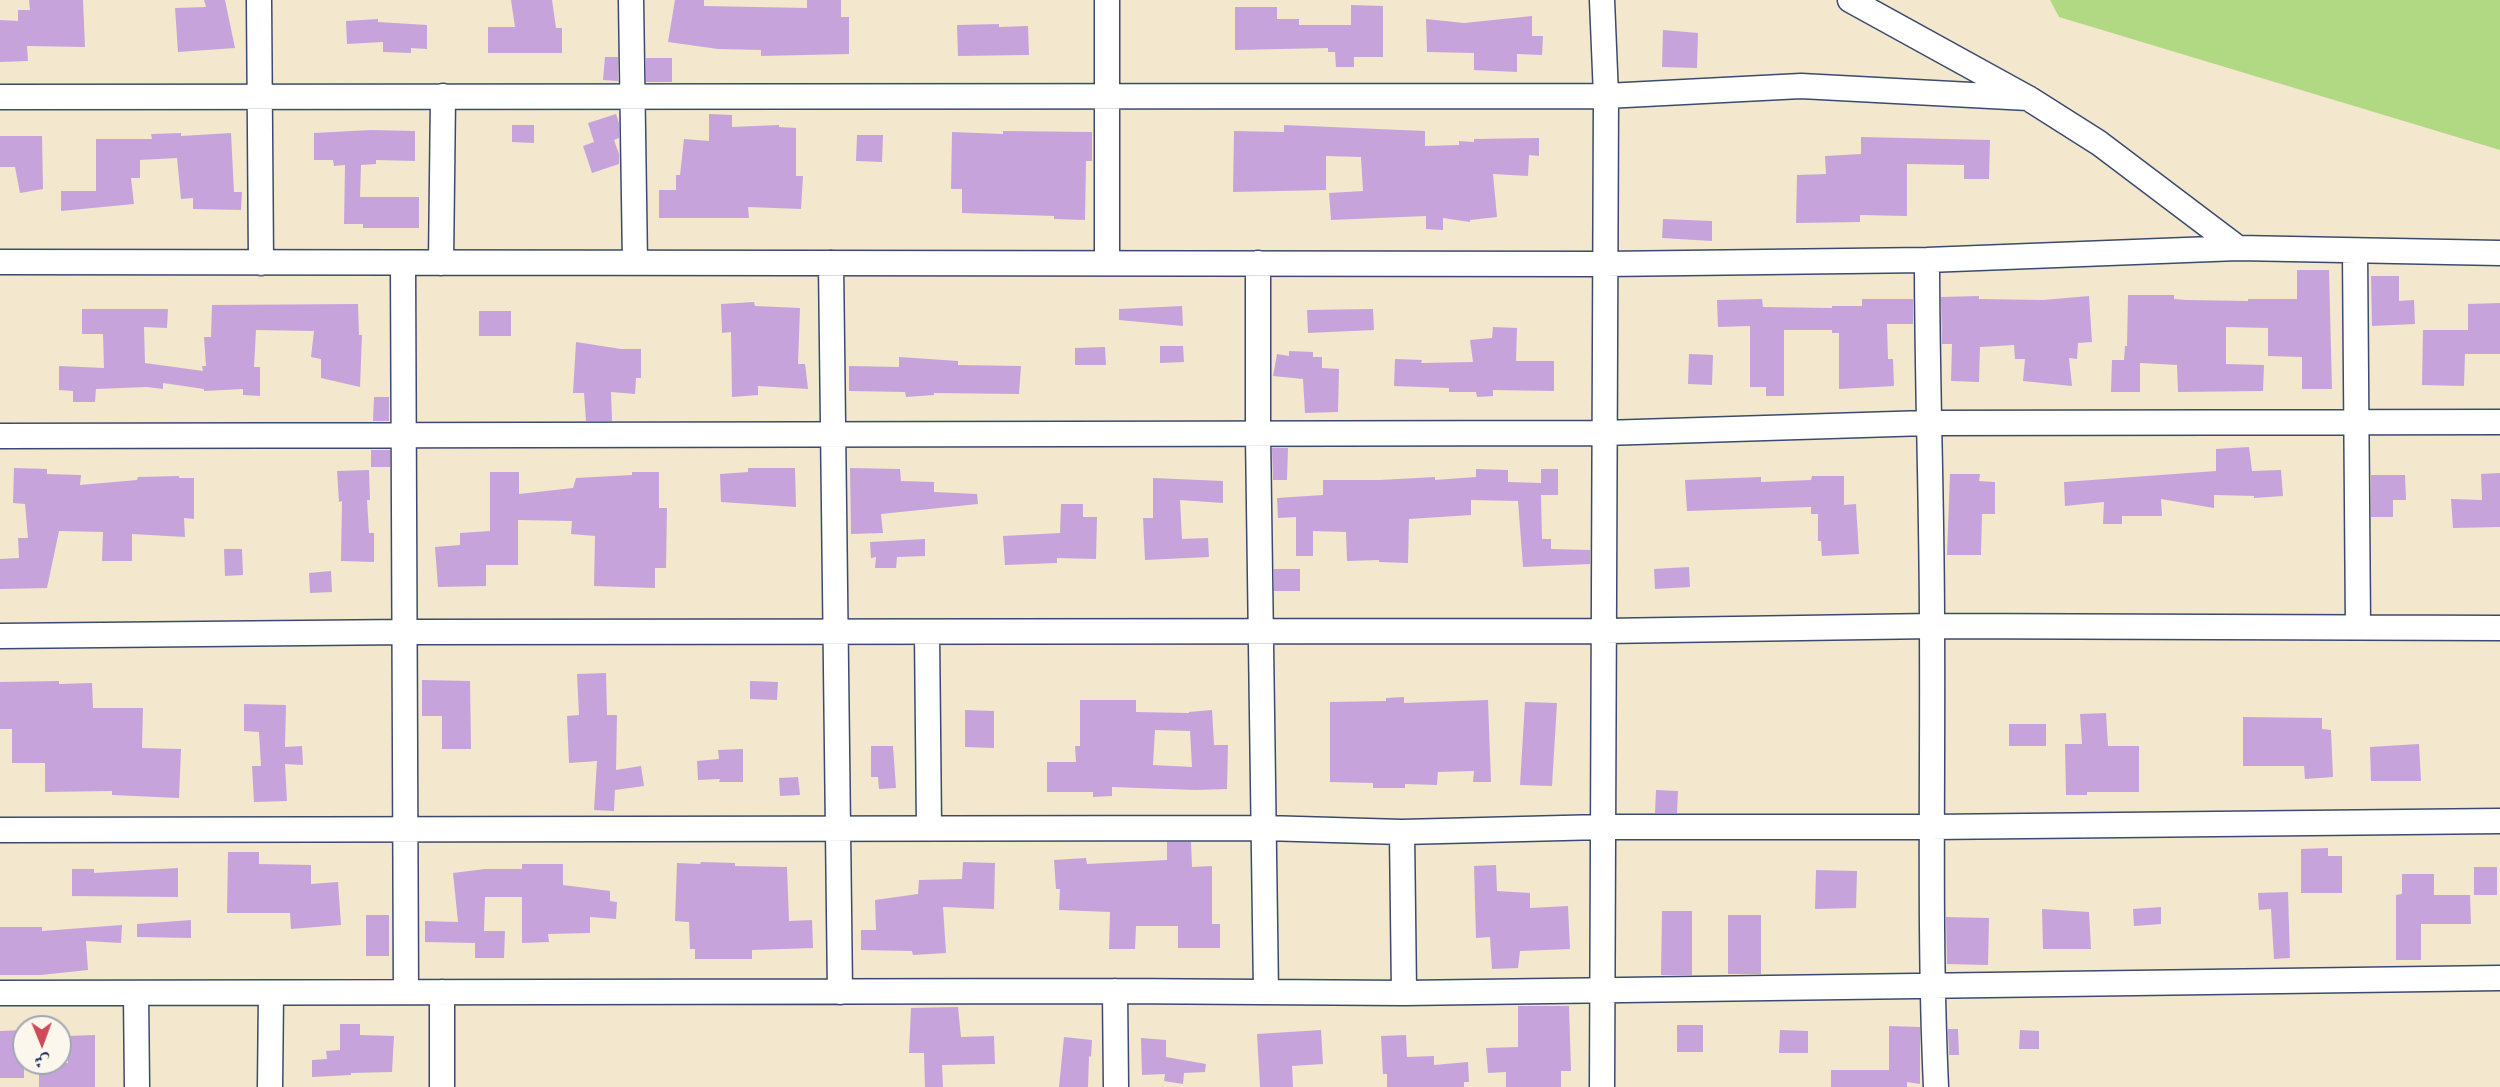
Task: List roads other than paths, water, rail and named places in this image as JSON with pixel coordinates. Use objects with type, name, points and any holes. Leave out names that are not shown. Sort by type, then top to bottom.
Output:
[{"type":"street","points":[[259,0],[261,262]]},
{"type":"street","points":[[631,0],[635,263]]},
{"type":"street","points":[[1107,0],[1107,263]]},
{"type":"street","points":[[1602,0],[1606,96],[1602,1087]]},
{"type":"street","points":[[1850,0],[2028,99],[2099,142],[2238,248]]},
{"type":"street","points":[[0,97],[1606,96],[1801,86],[2028,99]]},
{"type":"street","points":[[441,263],[443,96]]},
{"type":"street","points":[[0,262],[1605,264],[1927,260],[2238,248],[2500,253]]},
{"type":"street","points":[[2355,251],[2358,627]]},
{"type":"street","points":[[1927,260],[1932,626],[1932,986],[1936,1087]]},
{"type":"street","points":[[1258,262],[1258,435],[1266,992]]},
{"type":"street","points":[[403,263],[406,992]]},
{"type":"street","points":[[831,263],[840,992]]},
{"type":"street","points":[[0,436],[1258,435],[1604,433],[1928,423],[2500,422]]},
{"type":"street","points":[[0,636],[406,632],[1604,631],[1932,626],[2500,628]]},
{"type":"street","points":[[927,633],[929,828]]},
{"type":"street","points":[[0,830],[1264,828],[1402,832],[1603,827],[1931,827],[2500,822]]},
{"type":"street","points":[[1402,832],[1404,993]]},
{"type":"street","points":[[0,993],[1115,991],[1404,993],[2500,978]]},
{"type":"street","points":[[1115,991],[1116,1087]]},
{"type":"street","points":[[442,992],[442,1087]]},
{"type":"street","points":[[136,993],[137,1087]]},
{"type":"street","points":[[270,1087],[271,993]]}]
